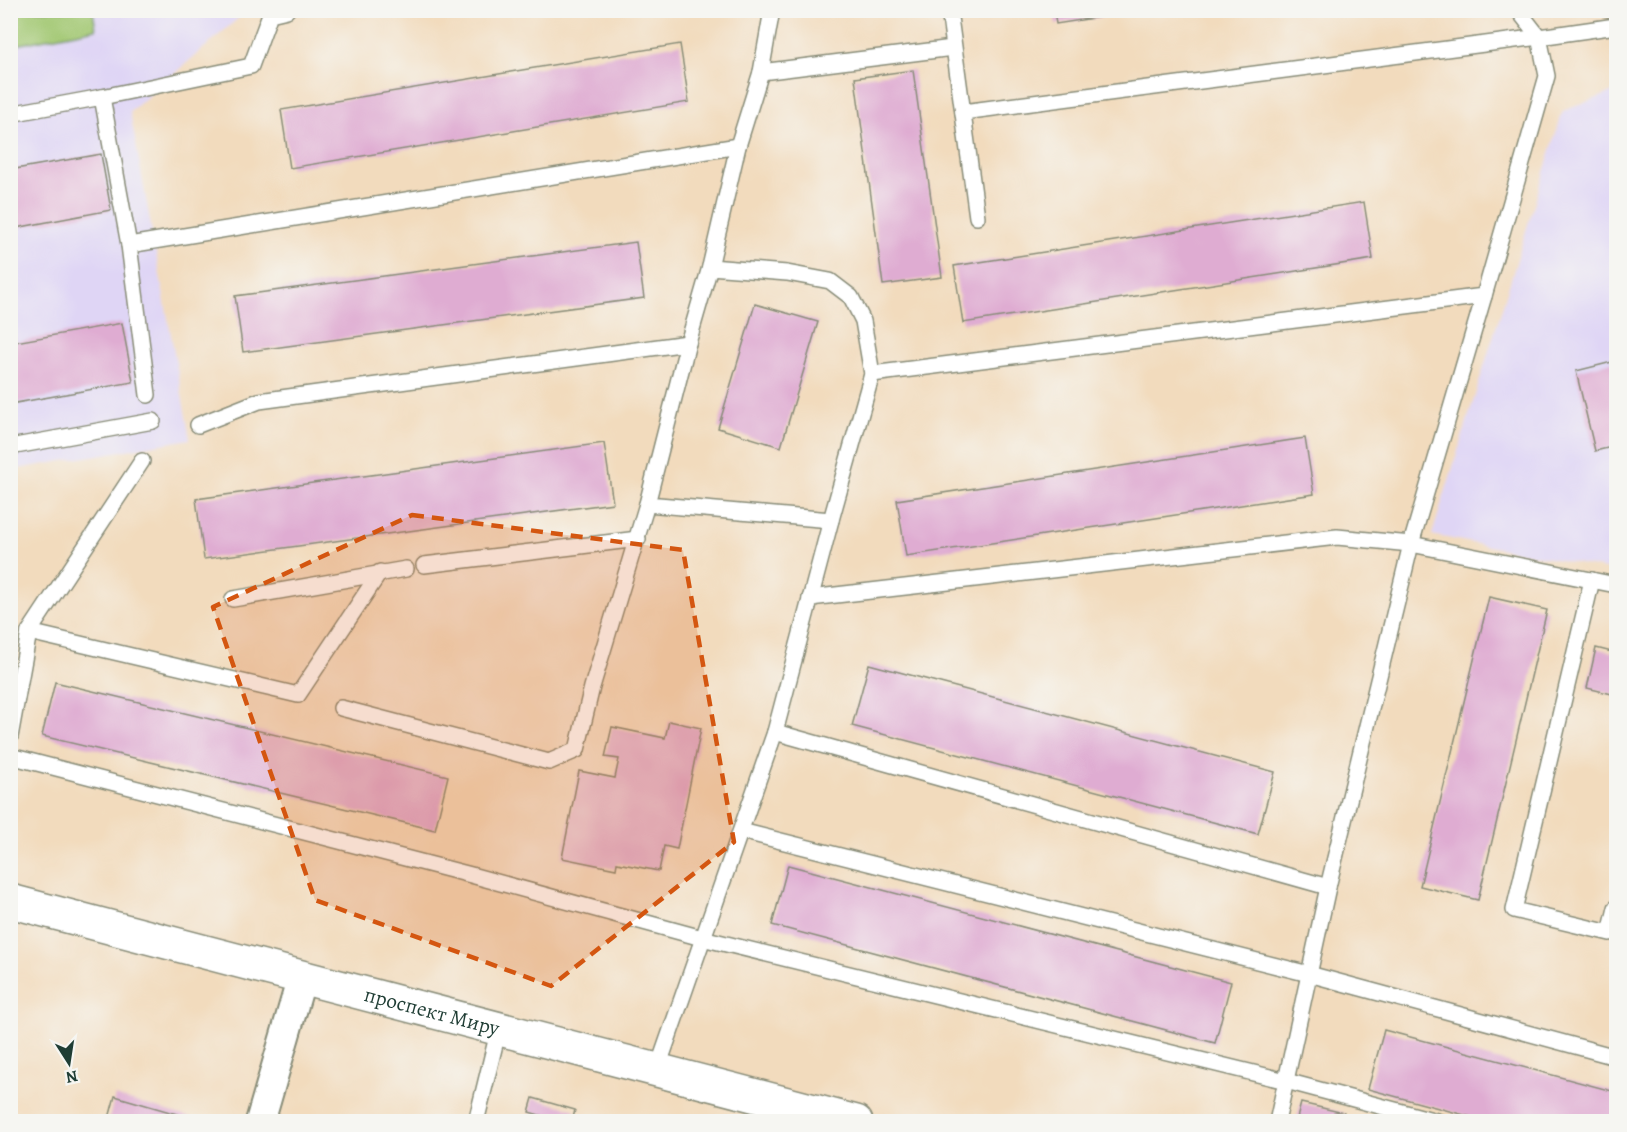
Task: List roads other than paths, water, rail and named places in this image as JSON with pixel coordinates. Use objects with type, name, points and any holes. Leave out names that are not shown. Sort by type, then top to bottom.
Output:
[{"type":"main road","name":"проспект Миру","points":[[10,901],[856,1122]]},
{"type":"street","points":[[260,1122],[302,977]]},
{"type":"lane","points":[[10,114],[102,98],[251,66],[270,14],[287,10]]},
{"type":"lane","points":[[341,708],[549,762],[577,750],[592,687],[638,539],[688,343],[710,267],[738,146],[761,72],[772,10]]},
{"type":"lane","points":[[949,10],[977,217]]},
{"type":"lane","points":[[1277,1122],[1328,887],[1411,544],[1547,76],[1539,37],[1518,10]]},
{"type":"lane","points":[[963,112],[1617,26]]},
{"type":"lane","points":[[761,72],[953,48]]},
{"type":"lane","points":[[102,98],[129,245],[148,395]]},
{"type":"lane","points":[[129,245],[738,146]]},
{"type":"lane","points":[[657,1070],[776,732],[810,598],[872,374],[863,321],[851,297],[830,281],[787,273],[710,267]]},
{"type":"lane","points":[[872,374],[1484,296]]},
{"type":"lane","points":[[198,425],[259,401],[688,343]]},
{"type":"lane","points":[[10,447],[153,421]]},
{"type":"lane","points":[[10,737],[29,632],[142,461]]},
{"type":"lane","points":[[647,504],[831,520]]},
{"type":"lane","points":[[810,598],[1337,537],[1411,544],[1617,585]]},
{"type":"lane","points":[[424,565],[638,539]]},
{"type":"lane","points":[[233,599],[406,569]]},
{"type":"lane","points":[[29,632],[298,695],[380,572]]},
{"type":"lane","points":[[1592,580],[1514,910],[1610,933],[1617,908]]},
{"type":"lane","points":[[776,732],[1328,887]]},
{"type":"lane","points":[[10,756],[471,875],[702,938],[1286,1081],[1440,1122]]},
{"type":"lane","points":[[741,831],[1309,974],[1617,1057]]},
{"type":"lane","points":[[476,1122],[499,1028]]}]
